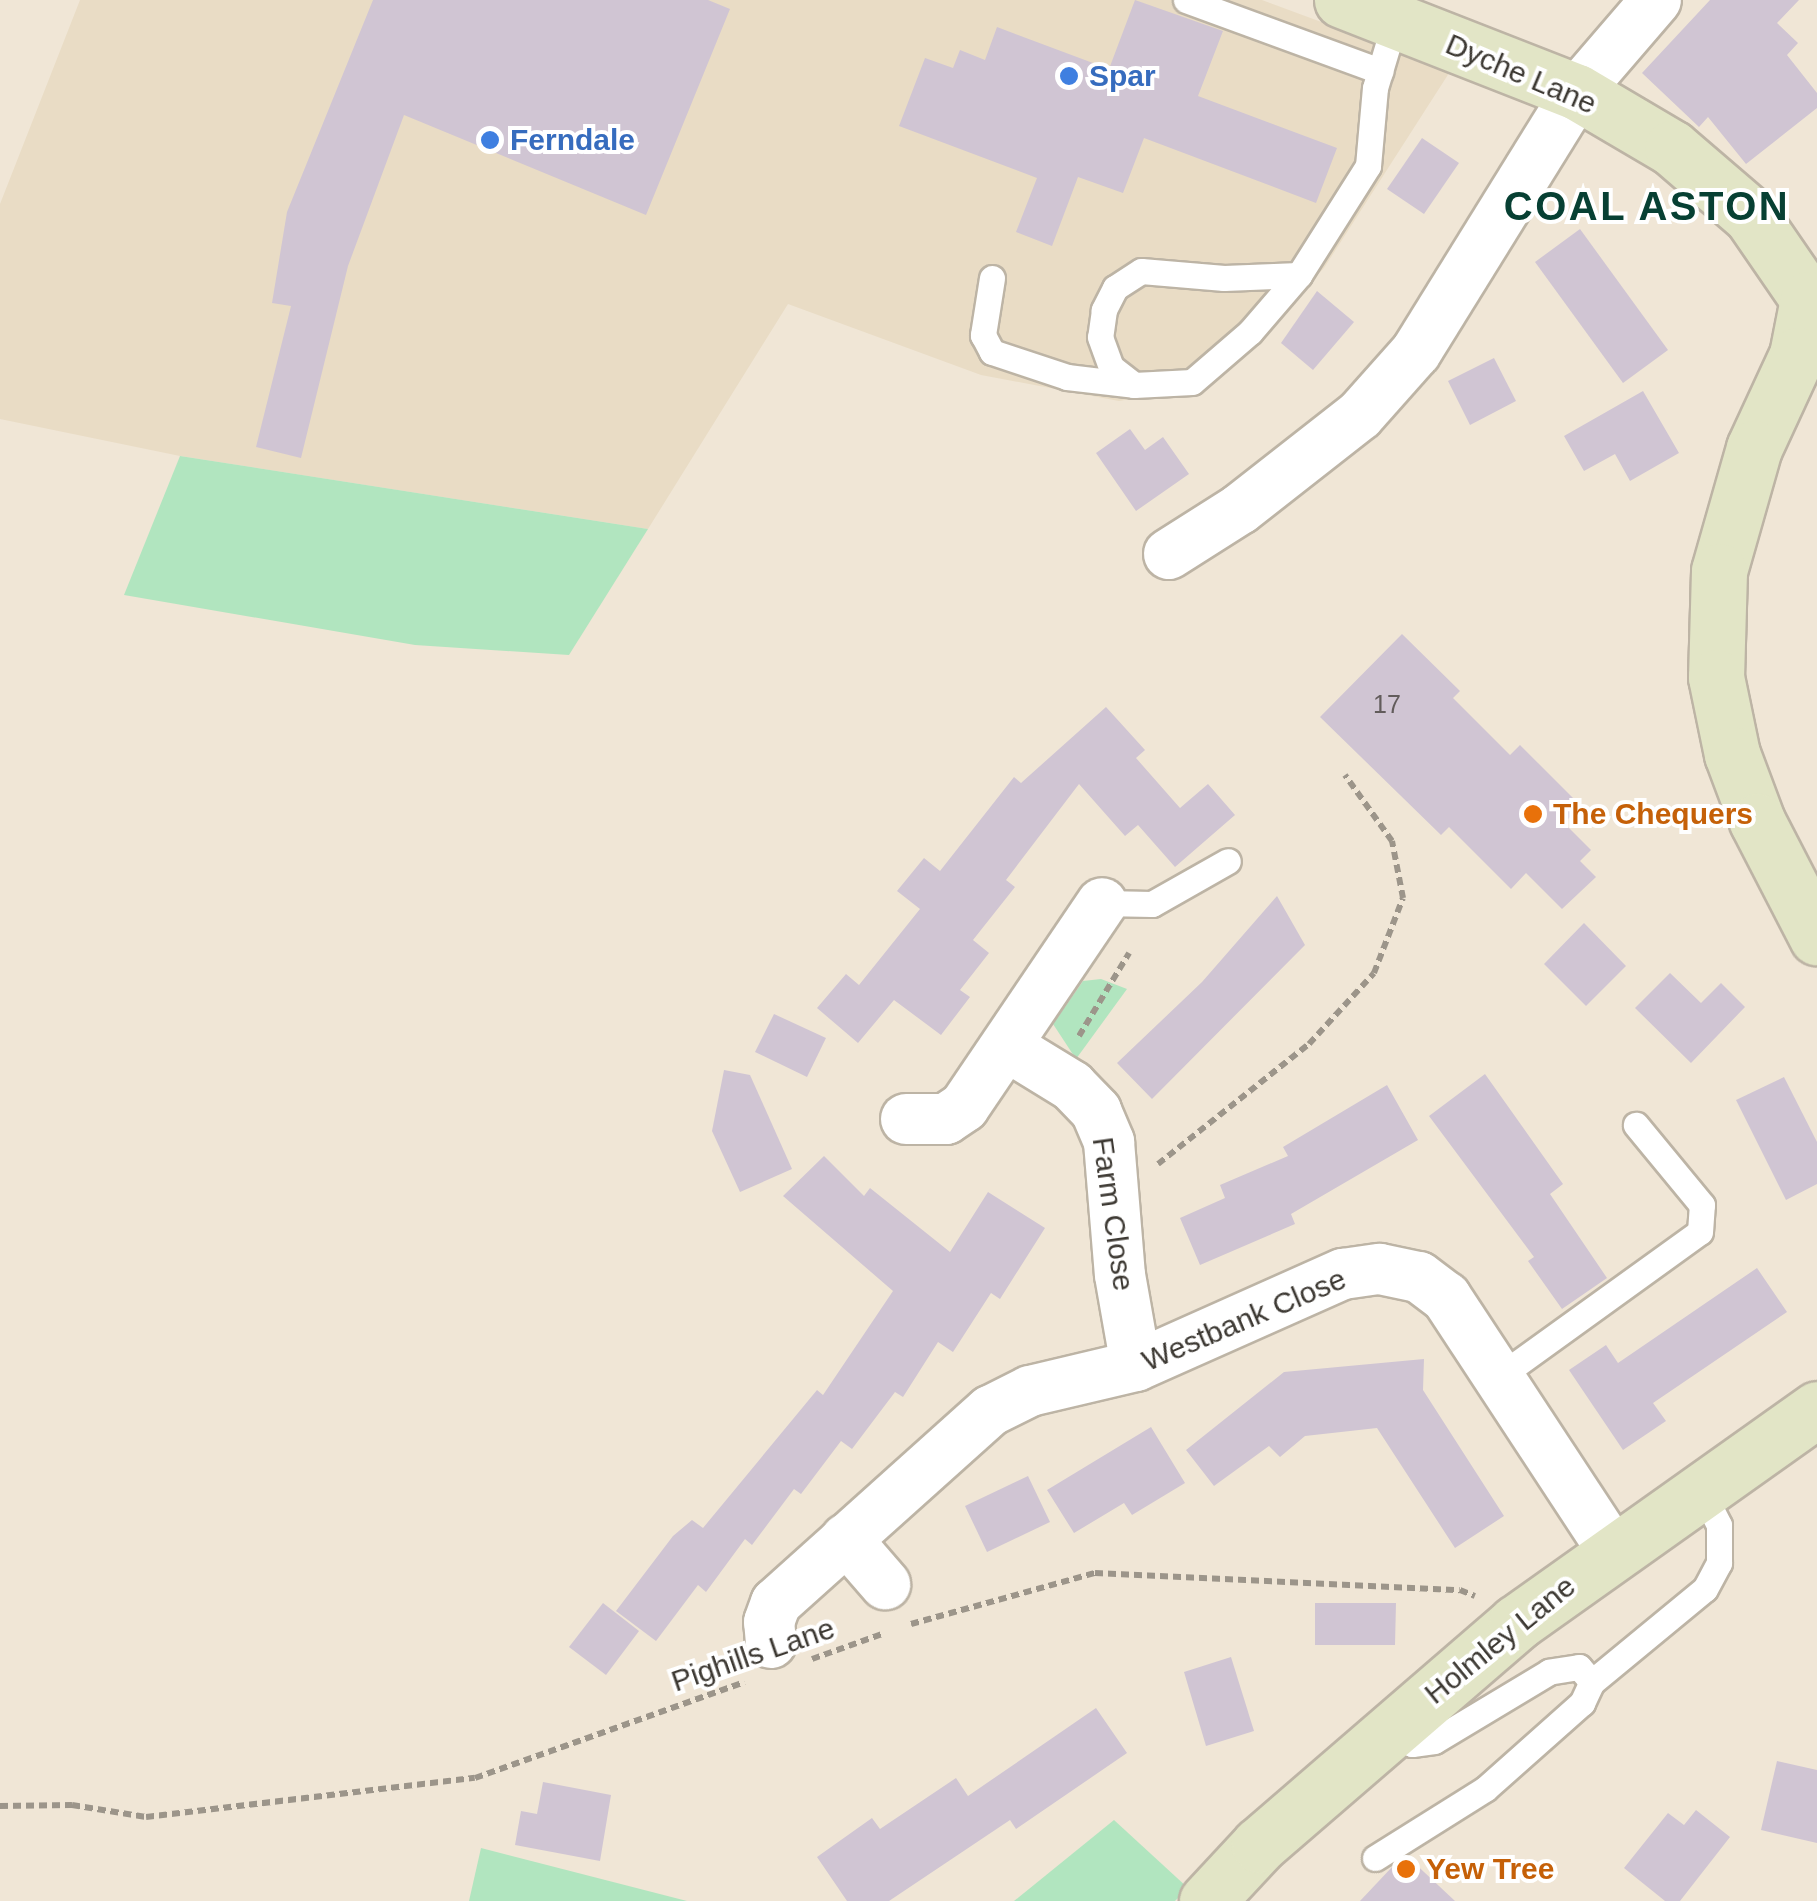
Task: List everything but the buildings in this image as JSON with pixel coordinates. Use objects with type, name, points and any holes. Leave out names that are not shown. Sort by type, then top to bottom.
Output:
[{"type":"main road","name":"Dyche Lane","points":[[1342,0],[1388,46],[1577,92],[1672,148],[1751,216],[1813,297]]},
{"type":"main road","points":[[1813,297],[1797,355],[1754,448],[1719,572],[1716,678],[1732,754],[1758,821],[1817,937]]},
{"type":"main road","name":"Holmley Lane","points":[[1207,1901],[1259,1845],[1516,1623],[1817,1410]]},
{"type":"street","points":[[1170,554],[1271,466],[1360,415],[1416,352],[1577,92],[1656,0]]},
{"type":"street","points":[[906,1119],[923,1123],[955,1113],[1010,1048],[1102,903]]},
{"type":"street","name":"Farm Close","points":[[1010,1048],[1055,1076],[1096,1111],[1109,1142],[1136,1366]]},
{"type":"street","name":"Westbank Close","points":[[774,1662],[769,1622],[776,1603],[990,1411],[1030,1391],[1136,1366],[1343,1274],[1380,1269],[1419,1277],[1446,1297],[1613,1552]]},
{"type":"street","points":[[846,1538],[885,1584]]},
{"type":"lane","points":[[992,278],[983,335],[992,352],[1067,376],[1134,385],[1192,382],[1250,332],[1299,275],[1368,166],[1388,46],[1186,0]]},
{"type":"lane","points":[[1134,385],[1111,367],[1100,338],[1110,299],[1128,279],[1164,269],[1224,278],[1299,275]]},
{"type":"lane","points":[[1102,903],[1152,904],[1228,861]]},
{"type":"lane","points":[[1500,1376],[1688,1247],[1700,1232],[1702,1205],[1636,1124]]},
{"type":"lane","points":[[1375,1858],[1485,1789],[1582,1703],[1592,1682],[1705,1589],[1719,1563],[1719,1525],[1702,1490]]},
{"type":"lane","points":[[1388,1731],[1412,1744],[1434,1741],[1549,1672],[1579,1667],[1592,1682]]},
{"type":"path","points":[[1114,1199],[1310,1044],[1374,973],[1403,898],[1392,841],[1344,774]]},
{"type":"path","points":[[1055,1076],[1152,904]]},
{"type":"path","name":"Pighills Lane","points":[[0,1806],[72,1805],[146,1817],[475,1778],[774,1662],[1095,1574],[1460,1590],[1492,1602],[1516,1623]]},
{"type":"shaded area","points":[[80,0],[1262,0],[1451,70],[1324,268],[1211,385],[1119,401],[981,375],[788,304],[648,529],[180,456],[0,419],[0,204]]},
{"type":"green space","points":[[180,456],[648,529],[569,655],[415,645],[124,595]]},
{"type":"green space","points":[[1101,979],[1127,989],[1076,1059],[1053,1024],[1083,981]]},
{"type":"green space","points":[[1114,1820],[1188,1888],[1175,1901],[1014,1901]]},
{"type":"green space","points":[[481,1848],[687,1901],[469,1901]]},
{"type":"place","name":"Spar","points":[[1069,76]]},
{"type":"place","name":"Ferndale","points":[[490,140]]},
{"type":"place","name":"The Chequers","points":[[1533,814]]},
{"type":"place","name":"Yew Tree","points":[[1406,1869]]},
{"type":"district","name":"COAL ASTON","points":[[1647,206]]}]
